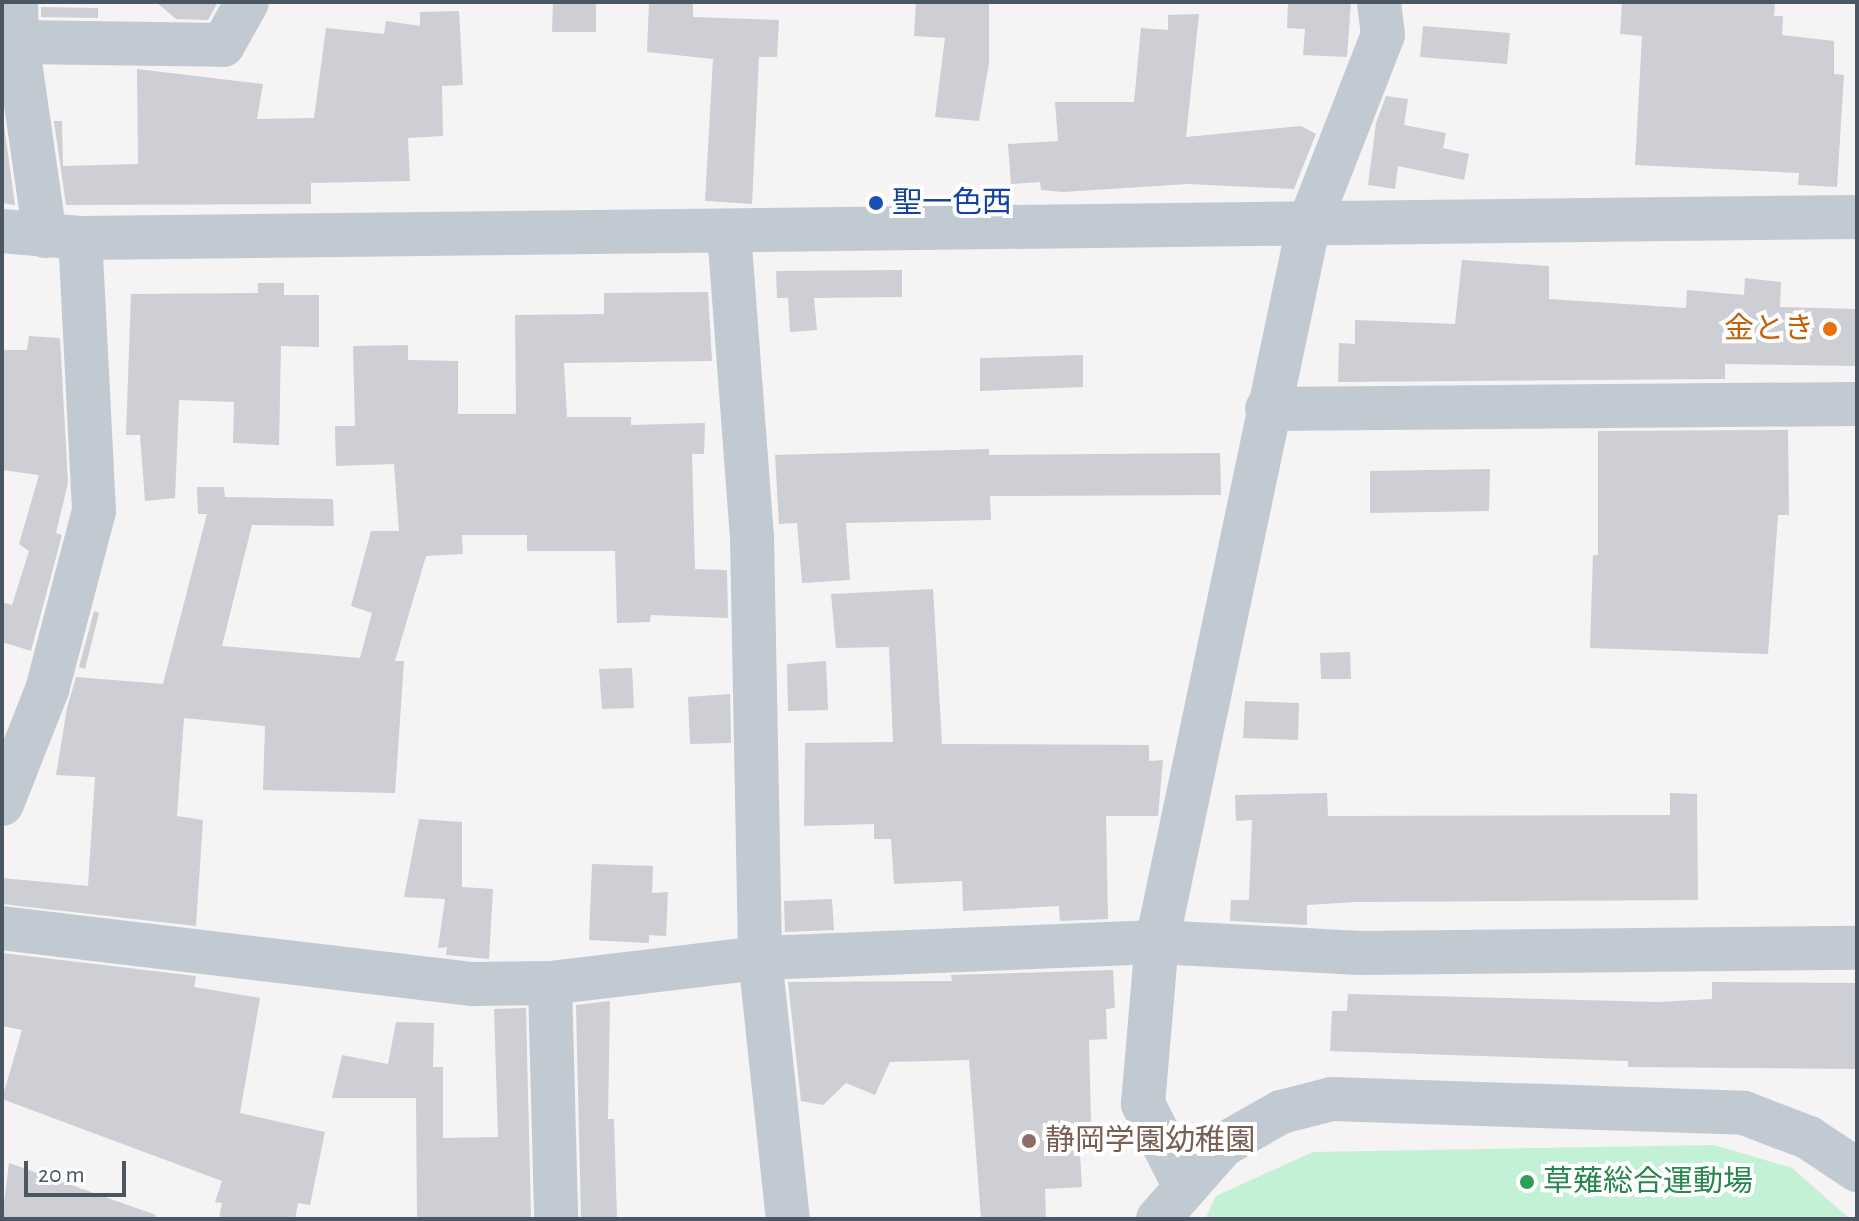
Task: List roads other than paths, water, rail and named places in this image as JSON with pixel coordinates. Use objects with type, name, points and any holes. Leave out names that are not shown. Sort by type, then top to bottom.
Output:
[{"type":"street","points":[[2,804],[47,690],[94,511],[63,237],[17,22],[223,45],[247,2]]},
{"type":"street","points":[[1184,1185],[1143,1104],[1157,942],[1267,409],[1308,227],[1383,35],[1379,2]]},
{"type":"street","points":[[2,231],[63,237],[729,232],[1308,227],[1857,217]]},
{"type":"street","points":[[729,232],[752,536],[760,958],[788,1219]]},
{"type":"street","points":[[1267,409],[1857,404]]},
{"type":"street","points":[[2,928],[475,984],[550,983],[760,958],[1157,942],[1360,953],[1857,948]]},
{"type":"street","points":[[550,983],[556,1219]]},
{"type":"street","points":[[1158,1219],[1184,1185],[1223,1145],[1281,1112],[1332,1099],[1744,1113],[1809,1138],[1857,1170]]},
{"type":"place","name":"聖一色西","points":[[876,203]]},
{"type":"place","name":"金とき","points":[[1830,329]]},
{"type":"place","name":"静岡学園幼稚園","points":[[1029,1141]]},
{"type":"place","name":"草薙総合運動場","points":[[1527,1182]]}]
